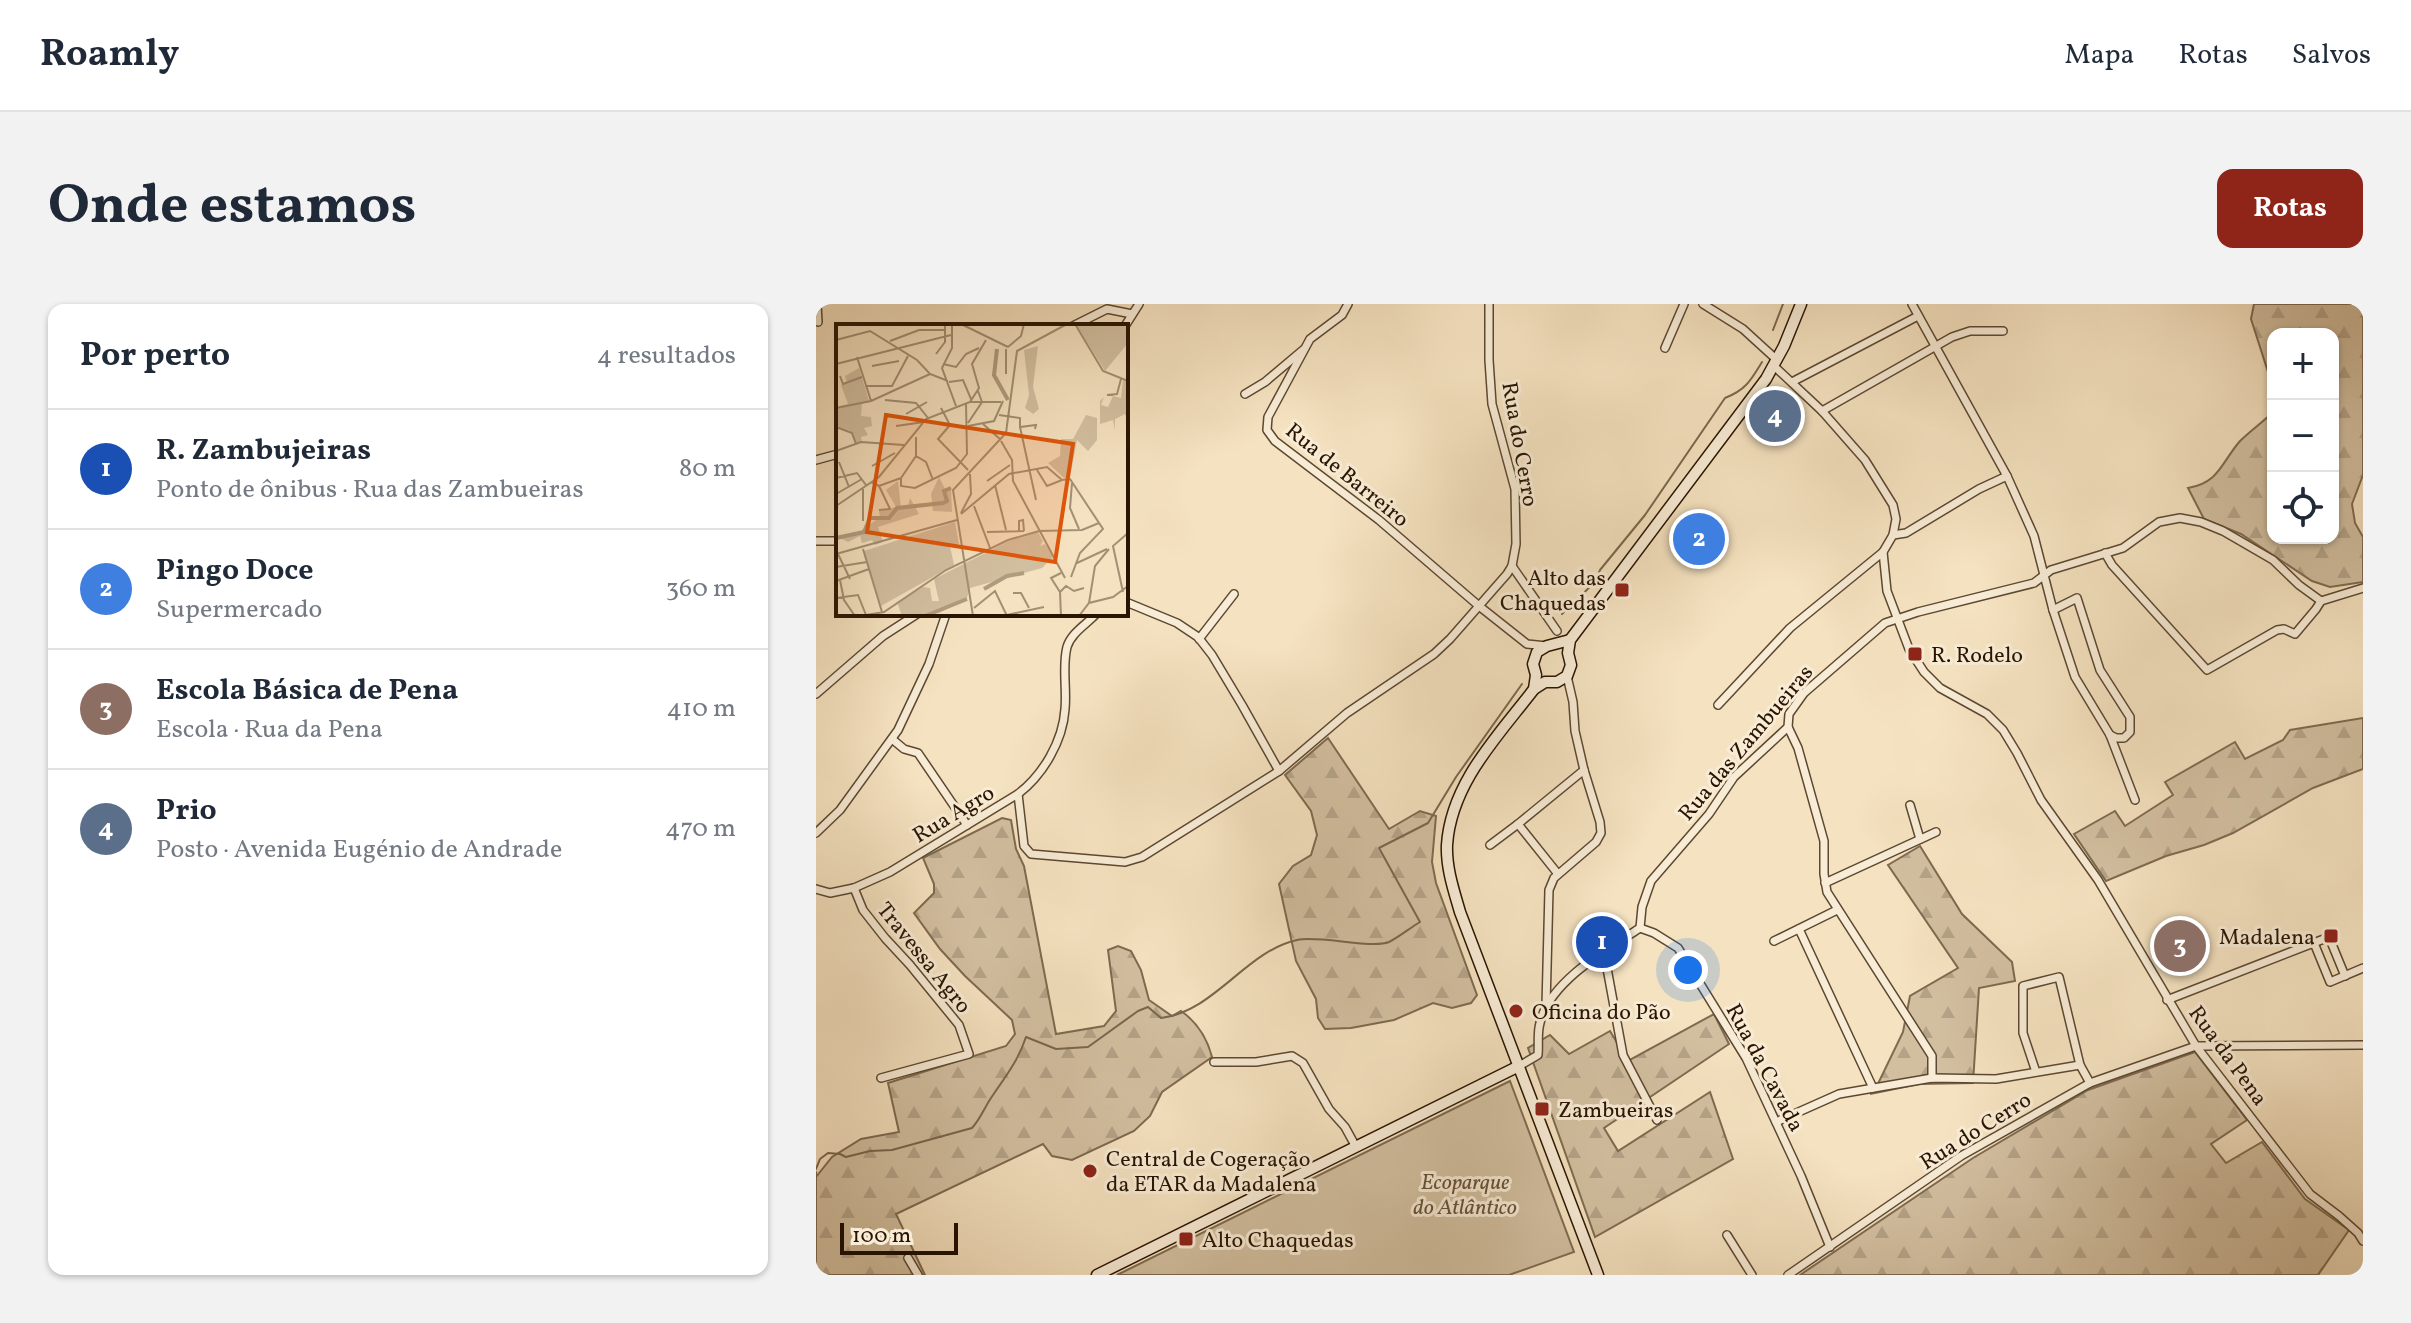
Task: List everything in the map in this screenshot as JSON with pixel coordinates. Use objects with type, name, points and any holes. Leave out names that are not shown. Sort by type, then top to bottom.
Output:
[{"type":"main road","points":[[1598,1275],[1460,912],[1450,879],[1447,848],[1450,820],[1473,770],[1534,689],[1548,676],[1571,665],[1568,653],[1570,640],[1776,363],[1801,304]]},
{"type":"main road","points":[[1548,676],[1537,652],[1570,640]]},
{"type":"main road","points":[[1550,646],[1558,646],[1568,653]]},
{"type":"main road","points":[[1097,1275],[1519,1066]]},
{"type":"street","points":[[817,304],[818,322]]},
{"type":"street","points":[[1126,324],[1139,304]]},
{"type":"street","name":"Rua de Barreiro","points":[[1348,304],[1342,315],[1310,339],[1268,417],[1267,430],[1275,441],[1379,520],[1527,644]]},
{"type":"street","name":"Rua do Cerro","points":[[1489,304],[1492,404],[1515,489],[1516,544],[1512,566]]},
{"type":"street","points":[[1665,348],[1684,304]]},
{"type":"street","points":[[1703,304],[1743,329],[1822,411],[1865,460],[1893,505],[1896,519],[1893,535],[1883,552],[1790,628],[1718,705]]},
{"type":"street","points":[[1912,304],[1970,405],[2034,536],[2053,610],[2075,677],[2110,735],[2135,800]]},
{"type":"street","points":[[1077,324],[1107,309],[1132,314]]},
{"type":"street","points":[[1792,382],[1918,316]]},
{"type":"street","points":[[1822,411],[1934,346],[1970,331],[2003,331]]},
{"type":"street","points":[[1245,394],[1305,349]]},
{"type":"street","points":[[816,460],[836,455]]},
{"type":"street","points":[[1893,535],[1906,533],[1979,489],[2007,476]]},
{"type":"street","name":"Rua das Zambueiras","points":[[1640,928],[1642,907],[1651,881],[1709,814],[1734,777],[1788,727],[1789,714],[1804,693],[1885,623],[2034,583],[2051,570],[2123,548],[2159,522],[2180,518],[2201,522],[2249,544],[2321,601]]},
{"type":"street","name":"Rua da Pena","points":[[1883,552],[1887,591],[1909,649],[1924,672],[1940,688],[1987,714],[2003,730],[2041,800],[2098,880],[2196,1046],[2310,1194],[2339,1216],[2363,1241]]},
{"type":"street","points":[[2105,553],[2112,565],[2207,670],[2277,630],[2290,630],[2295,634],[2321,601],[2363,588]]},
{"type":"street","points":[[1128,603],[1177,623],[1199,639],[1242,705],[1279,771],[1347,713],[1434,654],[1512,566],[1557,631]]},
{"type":"street","points":[[1199,639],[1234,594]]},
{"type":"street","points":[[2053,610],[2077,598],[2100,670],[2130,717],[2130,732],[2124,738],[2110,735]]},
{"type":"street","points":[[816,694],[883,636],[914,616]]},
{"type":"street","points":[[816,833],[840,810],[898,730],[929,664],[945,616]]},
{"type":"street","points":[[1018,794],[1031,784],[1047,763],[1062,729],[1067,646],[1074,634],[1094,616]]},
{"type":"street","points":[[1527,644],[1550,646]]},
{"type":"street","points":[[1527,644],[1548,676],[1571,692],[1574,723],[1601,833],[1596,842],[1558,874],[1549,890],[1546,1006]]},
{"type":"street","points":[[1788,727],[1798,748],[1824,841],[1827,892],[1932,1056],[1932,1078]]},
{"type":"street","points":[[892,739],[904,749],[918,753],[967,825]]},
{"type":"street","points":[[1490,845],[1584,770]]},
{"type":"street","name":"Rua Agro","points":[[816,889],[830,893],[854,888],[890,872],[1018,794],[1024,846],[1031,854],[1125,862],[1142,857],[1279,771]]},
{"type":"street","points":[[1910,805],[1920,839]]},
{"type":"street","points":[[1518,824],[1558,874]]},
{"type":"street","points":[[1825,883],[1936,832]]},
{"type":"street","name":"Travessa Agro","points":[[854,888],[863,910],[959,1025],[969,1054],[881,1078]]},
{"type":"street","points":[[1774,941],[1837,910]]},
{"type":"street","points":[[1519,1066],[1538,1055],[1539,1024],[1546,1006],[1582,967],[1640,928]]},
{"type":"street","name":"Rua da Cavada","points":[[1640,928],[1678,948],[1746,1058],[1830,1247]]},
{"type":"street","points":[[1799,929],[1873,1088]]},
{"type":"street","points":[[2167,1000],[2329,937],[2345,976]]},
{"type":"street","points":[[2314,943],[2330,982],[2363,968]]},
{"type":"street","points":[[1604,952],[1623,1055],[1657,1120]]},
{"type":"street","points":[[2036,1072],[2023,1033],[2023,986],[2059,977],[2080,1065],[2090,1083]]},
{"type":"street","name":"Rua do Cerro","points":[[1788,1275],[1961,1156],[2090,1083],[2196,1046],[2363,1045]]},
{"type":"street","points":[[1214,1062],[1256,1062],[1292,1056],[1303,1063],[1329,1109],[1345,1127],[1356,1147]]},
{"type":"street","points":[[1776,1122],[1839,1094],[1932,1078],[1996,1079],[2080,1065]]},
{"type":"street","points":[[1727,1235],[1752,1275]]},
{"type":"street","points":[[908,1258],[918,1275]]},
{"type":"green space","points":[[2254,304],[2363,304],[2363,475],[2352,504],[2355,523],[2363,537],[2363,582],[2330,587],[2312,581],[2241,534],[2204,519],[2188,488],[2213,477],[2240,441],[2267,418],[2267,544],[2339,544],[2339,328],[2267,328],[2267,369],[2251,319]]},
{"type":"green space","points":[[2363,718],[2363,769],[2313,788],[2233,833],[2204,845],[2166,856],[2106,881],[2074,834],[2115,811],[2125,826],[2173,795],[2165,782],[2235,742],[2245,759],[2283,740],[2290,730]]},
{"type":"green space","points":[[1328,738],[1389,829],[1420,811],[1436,816],[1432,862],[1436,883],[1477,995],[1471,1003],[1452,1008],[1433,1003],[1394,1020],[1351,1028],[1325,1029],[1318,1018],[1316,999],[1296,961],[1279,884],[1293,866],[1311,855],[1317,835],[1311,811],[1285,775]]},
{"type":"green space","points":[[1002,818],[1011,820],[1016,849],[1024,866],[1056,1034],[1104,1026],[1116,1011],[1108,950],[1118,946],[1131,951],[1141,970],[1149,1000],[1172,1016],[1181,1011],[1187,1015],[1201,1031],[1212,1057],[1162,1092],[1150,1116],[1134,1131],[1072,1160],[1052,1156],[1043,1144],[896,1214],[925,1275],[816,1275],[816,1177],[832,1157],[861,1139],[899,1132],[888,1083],[1006,1046],[1015,1034],[1012,1020],[940,949],[914,913],[934,893],[934,884],[923,858]]},
{"type":"green space","points":[[1920,846],[1962,914],[2012,962],[2015,981],[1979,988],[1973,1083],[1919,1084],[1870,1094],[1874,1092],[1903,1032],[1910,996],[1958,968],[1888,865]]},
{"type":"green space","points":[[1714,1014],[1729,1044],[1604,1128],[1618,1151],[1710,1092],[1733,1159],[1595,1237],[1528,1048],[1550,1035],[1569,1054],[1610,1031],[1628,1061]]},
{"type":"green space","points":[[2195,1052],[2247,1120],[2211,1144],[2226,1163],[2262,1142],[2305,1199],[2349,1230],[2318,1275],[1800,1275],[1973,1158],[2088,1090]]},
{"type":"green space","name":"Ecoparque do Atlântico","points":[[1510,1081],[1574,1252],[1509,1275],[1117,1275]]},
{"type":"waterway","points":[[1773,330],[1783,304]]},
{"type":"waterway","points":[[1562,614],[1589,588],[1645,515],[1725,398],[1747,384],[1762,362]]},
{"type":"waterway","points":[[816,1169],[820,1159],[828,1153],[846,1157],[892,1150],[972,1128],[1012,1067],[1026,1037],[1056,1049],[1088,1047],[1148,1007],[1161,1018],[1197,1005],[1279,946],[1307,939],[1381,944],[1393,940],[1420,922],[1379,848],[1428,823],[1456,777],[1522,684]]},
{"type":"waterway","points":[[816,1172],[816,1193]]},
{"type":"place","name":"Prio","points":[[1775,416]]},
{"type":"place","name":"Pingo Doce","points":[[1699,539]]},
{"type":"place","name":"Alto das Chaquedas","points":[[1622,590]]},
{"type":"place","name":"R. Rodelo","points":[[1915,654]]},
{"type":"place","name":"Madalena","points":[[2331,936]]},
{"type":"place","name":"R. Zambujeiras","points":[[1602,942]]},
{"type":"place","name":"Escola Básica de Pena","points":[[2180,946]]},
{"type":"place","name":"Oficina do Pão","points":[[1516,1011]]},
{"type":"place","name":"Zambueiras","points":[[1542,1109]]},
{"type":"place","name":"Central de Cogeração da ETAR da Madalena","points":[[1090,1171]]},
{"type":"place","name":"Alto Chaquedas","points":[[1186,1239]]}]
